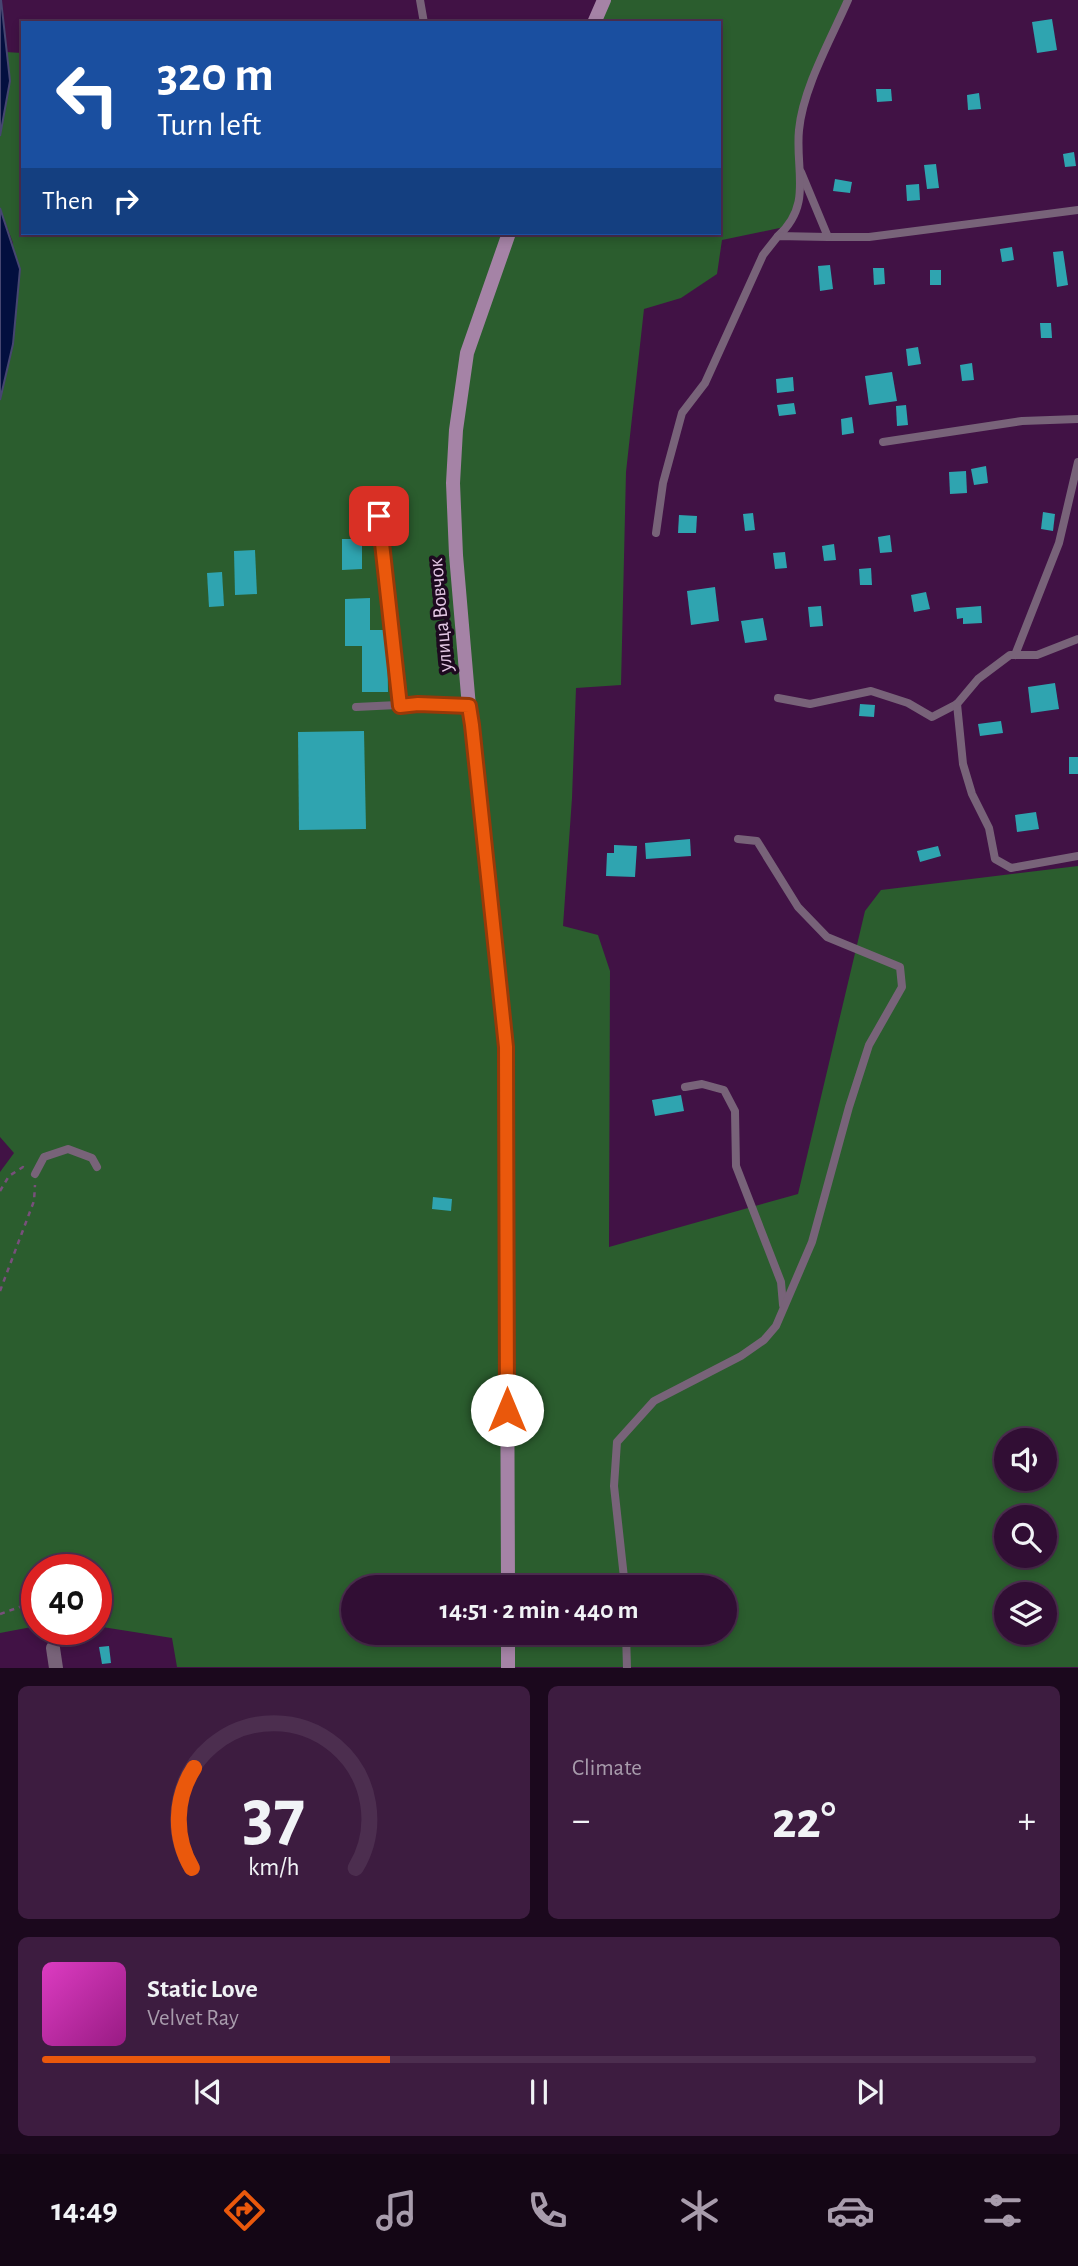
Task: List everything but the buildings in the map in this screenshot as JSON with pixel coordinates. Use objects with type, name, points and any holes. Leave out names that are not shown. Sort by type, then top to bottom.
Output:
[{"type":"street","points":[[595,21],[604,0]]},
{"type":"street","name":"улица Вовчок","points":[[508,235],[467,353],[456,429],[453,517],[469,706],[506,1047],[508,1575]]},
{"type":"street","points":[[508,1645],[508,1668]]},
{"type":"street","points":[[53,1648],[56,1668]]},
{"type":"lane","points":[[420,0],[424,21]]},
{"type":"lane","points":[[656,533],[663,483],[682,413],[705,383],[763,255],[789,226],[802,195],[799,131],[805,102],[848,0]]},
{"type":"lane","points":[[801,172],[828,237]]},
{"type":"lane","points":[[778,236],[869,237],[1078,210]]},
{"type":"lane","points":[[883,442],[1022,421],[1078,419]]},
{"type":"lane","points":[[1016,655],[1059,543],[1078,462]]},
{"type":"lane","points":[[379,516],[400,706]]},
{"type":"lane","points":[[778,698],[810,704],[871,691],[908,703],[932,717],[957,704],[978,679],[1010,655],[1037,655],[1078,639]]},
{"type":"lane","points":[[356,707],[418,704],[469,706]]},
{"type":"lane","points":[[957,704],[963,764],[972,794],[989,828],[995,859],[1011,868],[1078,856]]},
{"type":"lane","points":[[624,1575],[614,1486],[617,1442],[654,1401],[741,1356],[764,1340],[776,1326],[813,1242],[849,1107],[869,1045],[902,987],[900,967],[827,937],[798,907],[757,841],[738,839]]},
{"type":"lane","points":[[685,1087],[702,1084],[724,1090],[735,1111],[736,1166],[780,1282],[783,1308]]},
{"type":"lane","points":[[35,1174],[44,1157],[68,1149],[92,1158],[97,1167]]},
{"type":"lane","points":[[626,1645],[627,1668]]},
{"type":"path","points":[[0,1191],[9,1177],[23,1167],[35,1174],[34,1201],[0,1291]]},
{"type":"path","points":[[0,1614],[21,1606]]},
{"type":"green space","points":[[604,0],[848,0],[805,102],[799,131],[802,195],[789,226],[722,240],[717,274],[681,298],[644,309],[626,472],[621,685],[576,688],[563,926],[598,935],[610,971],[609,1247],[798,1194],[865,911],[881,890],[1078,866],[1078,1667],[177,1667],[172,1638],[112,1629],[112,1554],[21,1554],[21,1629],[0,1633],[0,1172],[14,1153],[0,1137],[0,400],[13,344],[14,314],[13,243],[0,208],[0,136],[10,81],[5,52],[21,53],[21,235],[721,235],[721,21],[595,21]]},
{"type":"shaded area","points":[[0,0],[10,81],[0,136]]},
{"type":"shaded area","points":[[0,208],[20,269],[13,344],[0,400]]},
{"type":"route","points":[[379,516],[400,706],[469,706],[472,725],[506,1047],[507,1410]]}]
